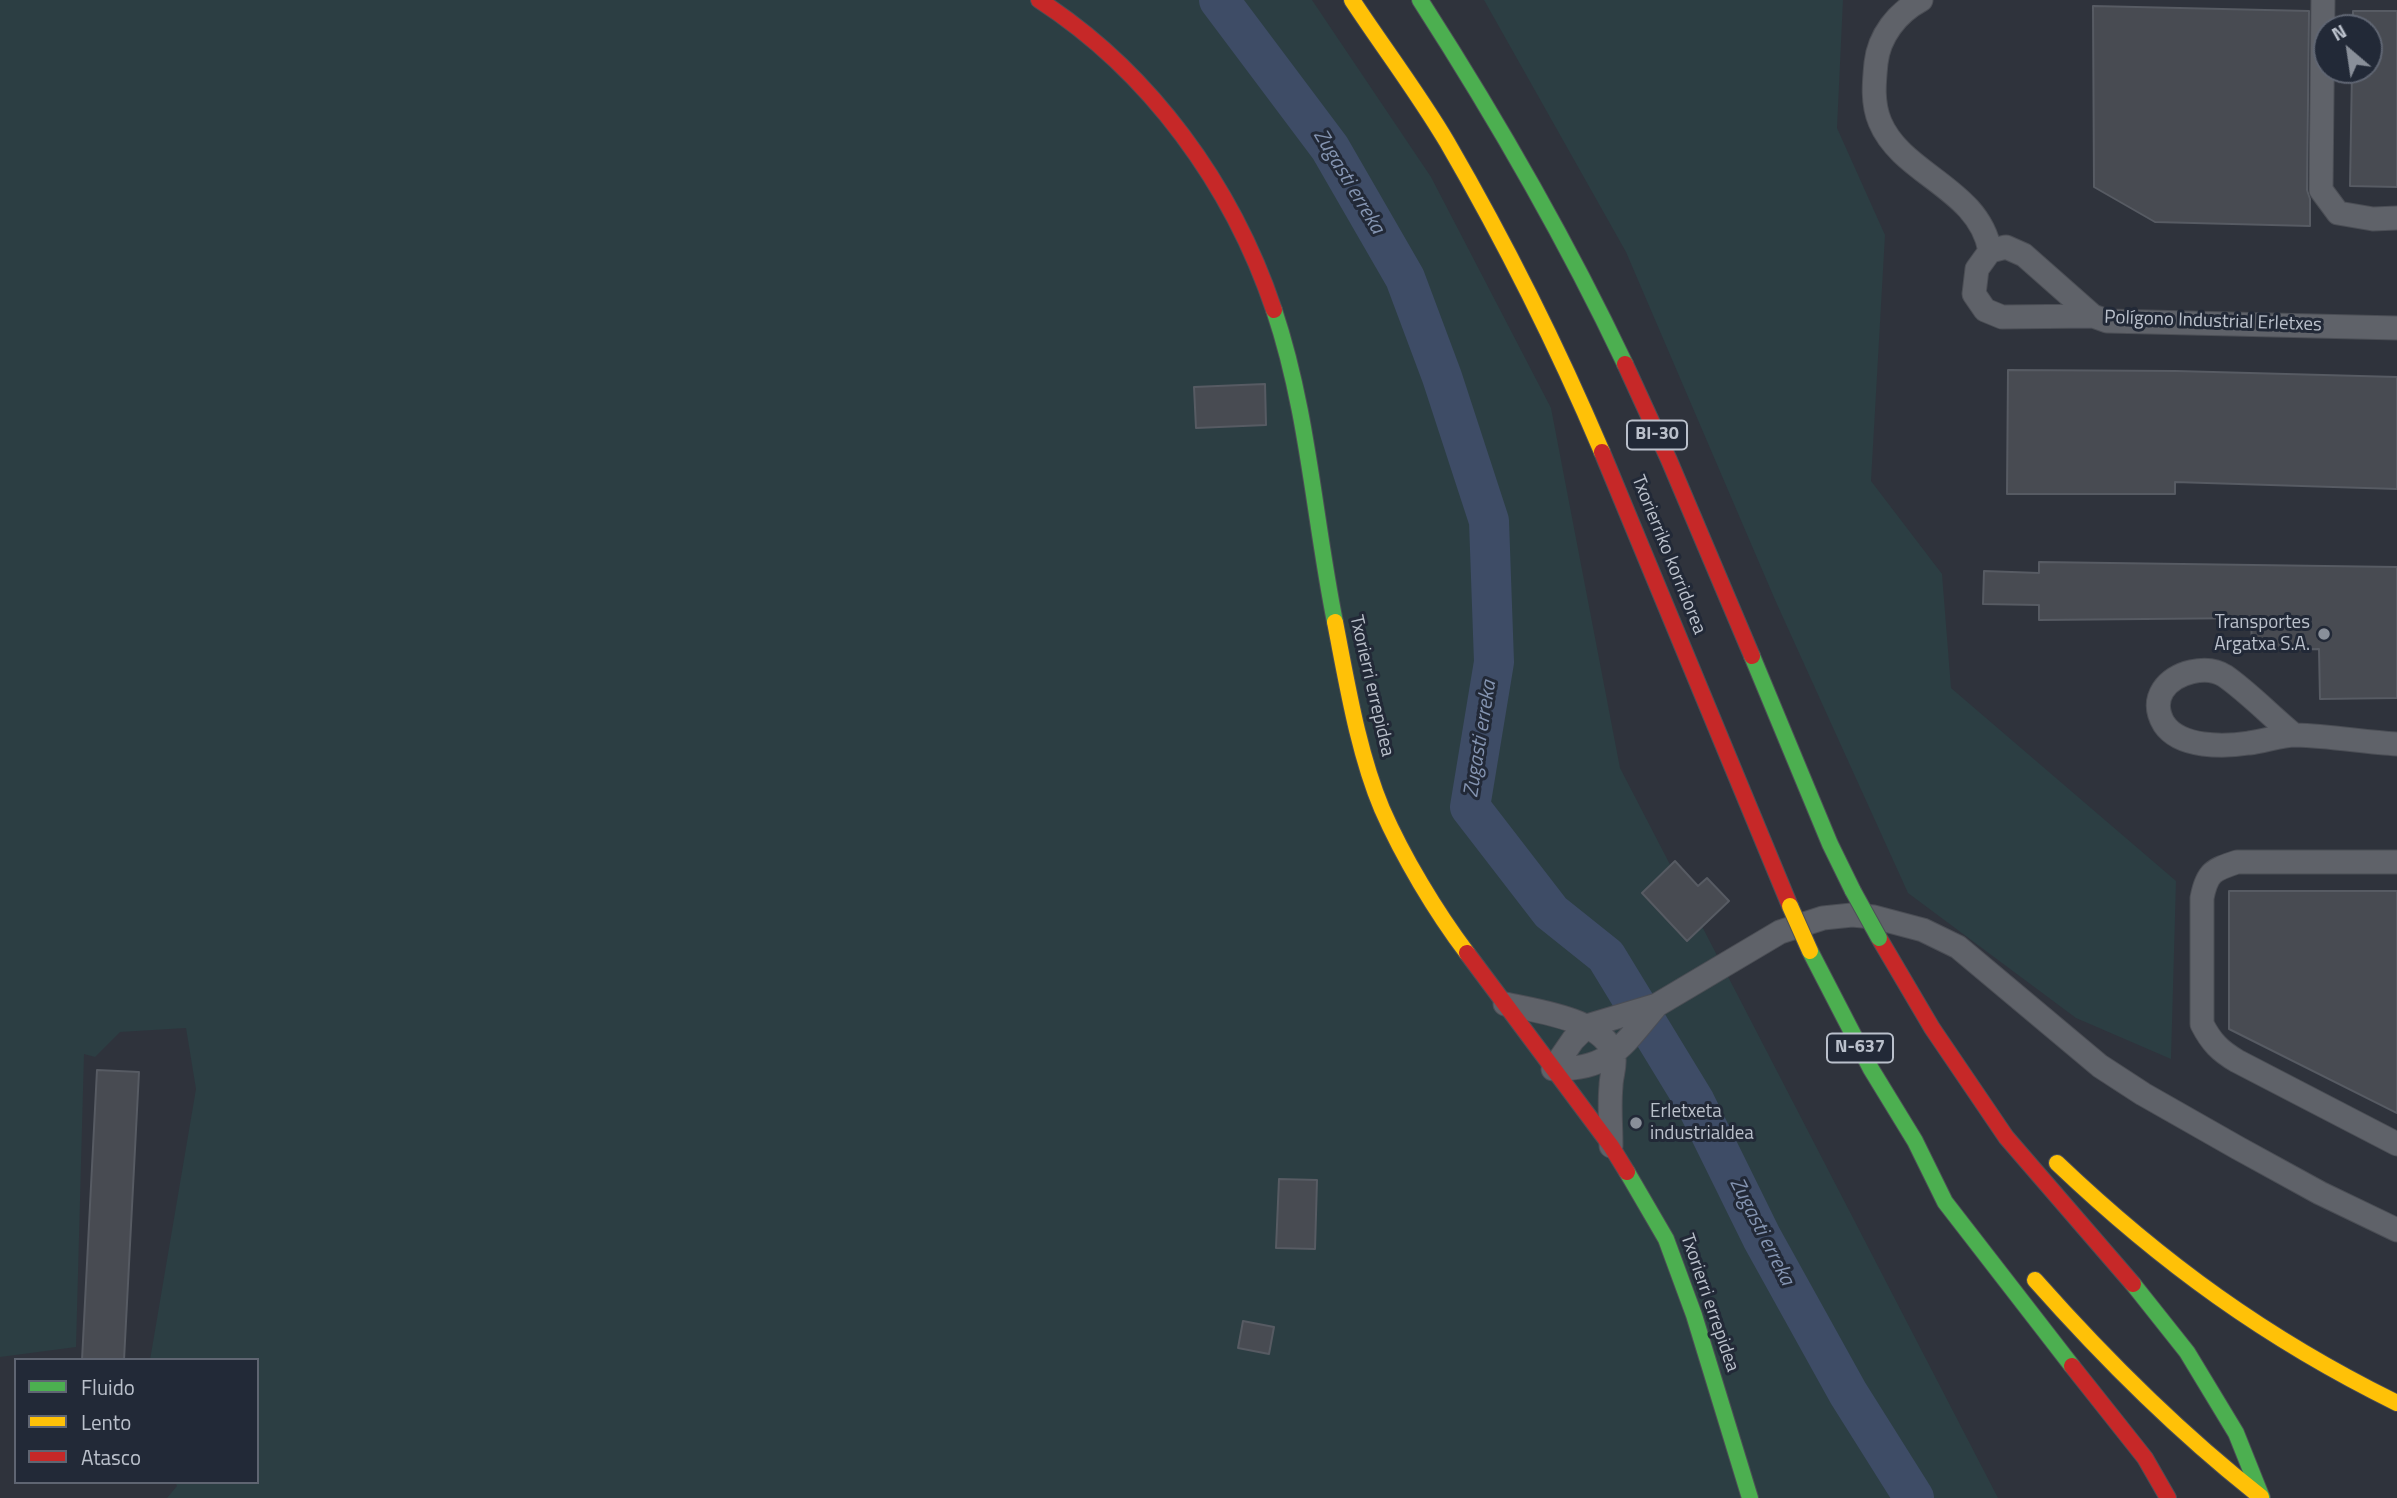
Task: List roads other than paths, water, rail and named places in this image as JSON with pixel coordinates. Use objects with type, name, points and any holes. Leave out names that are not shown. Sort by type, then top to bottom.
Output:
[{"type":"main road","name":"Txorierri errepidea","points":[[1039,0],[1108,52],[1175,124],[1225,198],[1262,274],[1283,337],[1309,454],[1329,593],[1355,724],[1382,808],[1446,925],[1611,1146],[1666,1239],[1694,1315],[1750,1498]]},
{"type":"main road","name":"Txorierriko korridorea","points":[[1352,0],[1446,141],[1570,376],[1790,906],[1871,1069],[1915,1141]]},
{"type":"main road","name":"Txorierriko korridorea","points":[[1420,0],[1493,112],[1525,168],[1620,352],[1673,469],[1830,844],[1918,1007],[1959,1066]]},
{"type":"main road","points":[[1959,1066],[2017,1123]]},
{"type":"main road","points":[[1959,1066],[2006,1137],[2152,1306],[2187,1352],[2236,1433],[2262,1498]]},
{"type":"main road","points":[[1915,1141],[1947,1169]]},
{"type":"main road","points":[[1915,1141],[1945,1202],[2145,1458],[2168,1498]]},
{"type":"main road","points":[[2046,1151],[2121,1222],[2203,1289],[2310,1358],[2397,1403]]},
{"type":"main road","points":[[2028,1271],[2118,1373],[2190,1440],[2262,1498]]},
{"type":"street","points":[[1921,0],[1894,20],[1877,50],[1874,82],[1876,109],[1881,124],[1889,138],[1978,218],[1988,235],[1990,251],[1977,269],[1974,294],[1984,310],[2002,317],[2093,316]]},
{"type":"street","points":[[2323,0],[2321,190],[2338,212],[2373,219],[2397,218]]},
{"type":"street","name":"Polígono Industrial Erletxes","points":[[1990,251],[2006,247],[2024,255],[2093,316],[2107,321],[2397,327]]},
{"type":"street","points":[[2294,735],[2223,675],[2201,670],[2181,675],[2167,684],[2158,698],[2158,711],[2164,723],[2170,731],[2188,740],[2214,745],[2247,744],[2294,735],[2397,744]]},
{"type":"street","points":[[2397,862],[2237,862],[2217,868],[2206,880],[2202,898],[2202,1024],[2218,1050],[2397,1144]]},
{"type":"street","points":[[1553,1069],[1573,1040],[1591,1024],[1657,1006],[1780,932],[1806,922],[1852,915],[1874,917],[1923,930],[1958,947],[2072,1044],[2143,1094],[2320,1193],[2397,1230]]},
{"type":"street","points":[[1505,1004],[1591,1024],[1616,1052],[1610,1088],[1611,1146]]},
{"type":"street","points":[[1553,1069],[1589,1066],[1616,1052],[1657,1006]]},
{"type":"waterway","name":"Zugasti erreka","points":[[1219,0],[1330,148],[1405,278],[1442,377],[1489,521],[1494,662],[1470,807],[1551,912],[1606,956],[1695,1102],[1762,1238],[1848,1393],[1914,1498]]},
{"type":"place","name":"Transportes Argatxa S.A.","points":[[2324,634]]},
{"type":"place","name":"Erletxeta industrialdea","points":[[1636,1123]]}]
